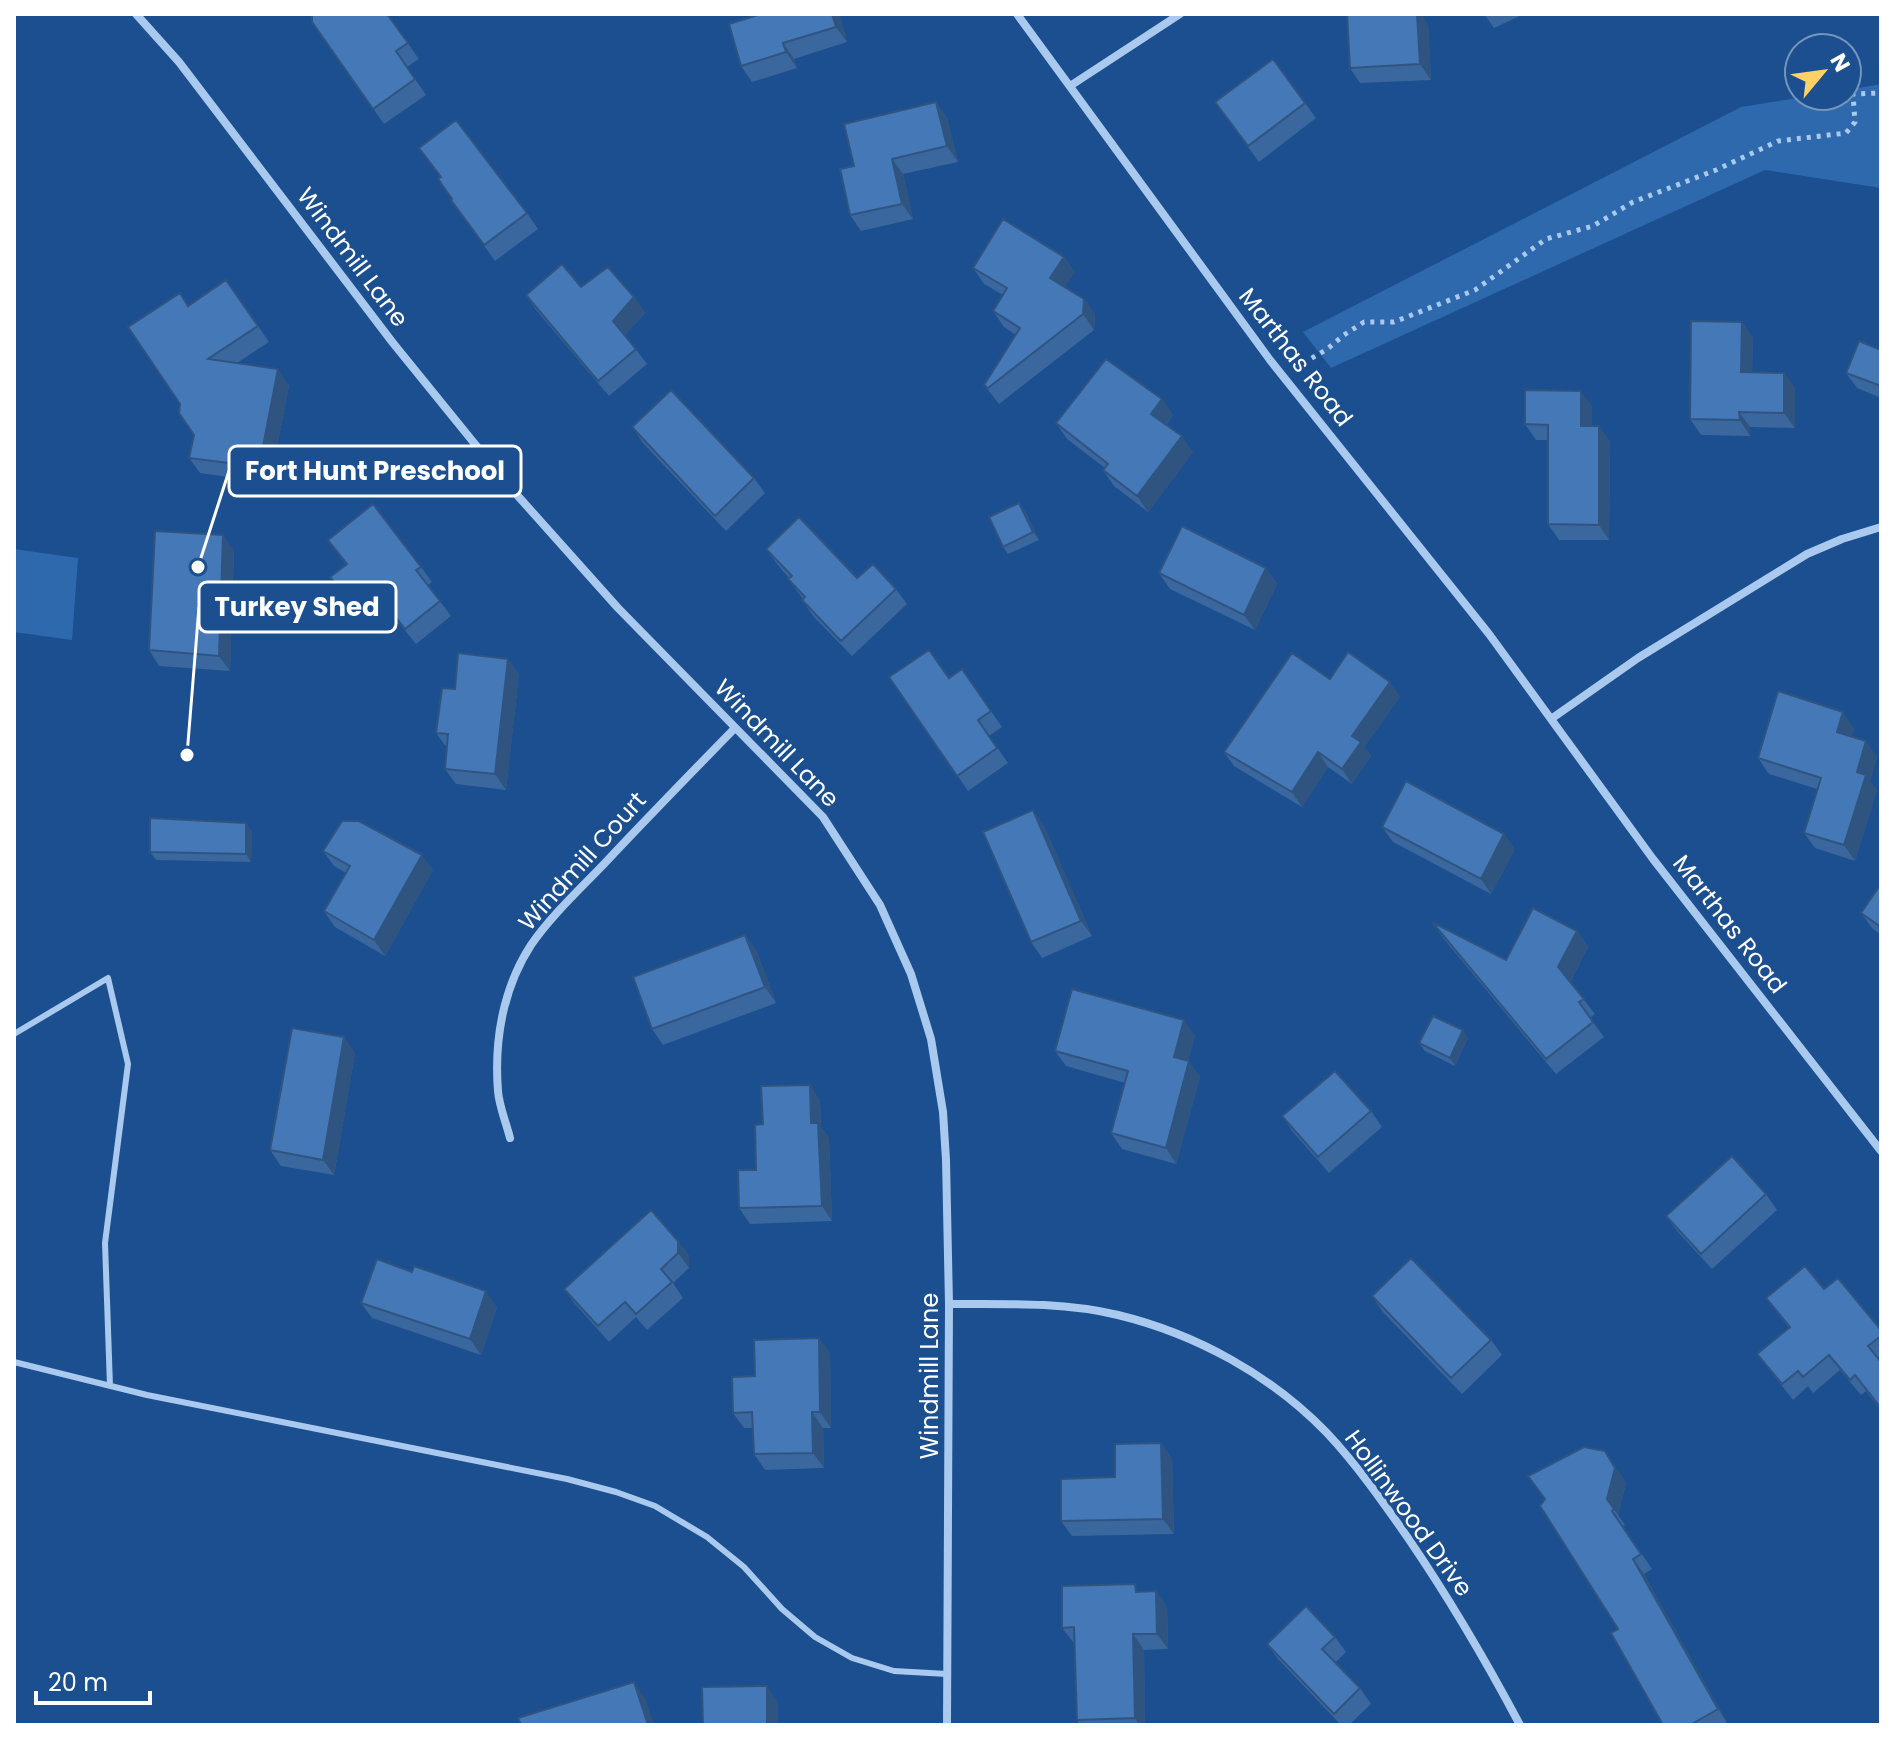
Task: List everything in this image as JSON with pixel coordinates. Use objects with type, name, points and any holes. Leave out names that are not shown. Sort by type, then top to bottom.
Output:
[{"type":"street","name":"Windmill Lane","points":[[136,14],[179,62],[393,343],[509,486],[618,608],[823,817],[880,905],[911,974],[931,1039],[943,1112],[949,1304],[947,1725]]},
{"type":"street","name":"Marthas Road","points":[[1017,14],[1270,360],[1479,622],[1653,859],[1881,1151]]},
{"type":"street","points":[[1070,86],[1180,14]]},
{"type":"street","points":[[1551,719],[1638,658],[1807,554],[1881,527]]},
{"type":"street","name":"Windmill Court","points":[[510,1138],[498,1093],[497,1041],[506,997],[519,966],[550,922],[735,728]]},
{"type":"street","name":"Hollinwood Drive","points":[[949,1304],[1048,1305],[1118,1315],[1208,1347],[1250,1370],[1326,1432],[1347,1455],[1435,1577],[1489,1666],[1520,1725]]},
{"type":"lane","points":[[14,1034],[108,978],[128,1064],[105,1243],[110,1386]]},
{"type":"lane","points":[[14,1362],[163,1399],[567,1479],[616,1492],[655,1506],[707,1537],[744,1567],[782,1609],[815,1637],[852,1658],[894,1671],[947,1674]]},
{"type":"path","points":[[1319,353],[1364,322],[1394,322],[1475,290],[1546,239],[1593,226],[1633,202],[1716,170],[1778,141],[1846,133],[1855,122],[1853,94],[1881,93]]},
{"type":"shaded area","points":[[1881,84],[1881,188],[1765,170],[1331,368],[1303,332],[1741,107],[1783,100],[1783,112],[1863,112],[1863,87]]},
{"type":"shaded area","points":[[14,549],[78,558],[72,640],[14,632]]},
{"type":"building","points":[[312,14],[387,14],[408,43],[396,51],[415,79],[373,109],[312,22]]},
{"type":"building","points":[[761,14],[832,14],[836,27],[783,43],[786,52],[741,66],[729,24]]},
{"type":"building","points":[[1347,14],[1417,14],[1420,64],[1350,68]]},
{"type":"building","points":[[1273,59],[1305,103],[1248,146],[1215,102]]},
{"type":"building","points":[[936,102],[947,146],[892,159],[902,204],[850,215],[840,169],[854,166],[844,124]]},
{"type":"building","points":[[456,120],[527,213],[484,245],[419,148]]},
{"type":"building","points":[[1003,219],[1064,257],[1050,278],[1084,299],[1083,314],[988,388],[984,385],[1020,328],[993,311],[1007,288],[973,268]]},
{"type":"building","points":[[562,264],[581,287],[608,267],[634,297],[613,321],[636,349],[598,381],[526,295]]},
{"type":"building","points":[[226,280],[258,326],[208,359],[278,369],[259,467],[189,458],[194,435],[179,413],[180,404],[128,327],[180,293],[188,306]]},
{"type":"building","points":[[1691,321],[1742,322],[1741,372],[1784,373],[1784,413],[1739,412],[1740,420],[1690,419]]},
{"type":"building","points":[[1859,341],[1881,350],[1881,386],[1846,373]]},
{"type":"building","points":[[1106,359],[1162,399],[1151,414],[1182,436],[1137,496],[1103,470],[1108,464],[1056,423]]},
{"type":"building","points":[[671,390],[754,478],[715,516],[632,427]]},
{"type":"building","points":[[1525,390],[1581,391],[1581,426],[1599,426],[1599,525],[1548,524],[1548,425],[1525,424]]},
{"type":"building","points":[[1019,503],[1033,532],[1003,547],[989,517]]},
{"type":"building","points":[[373,504],[421,567],[416,570],[440,601],[405,629],[383,601],[363,618],[330,577],[347,564],[328,540]]},
{"type":"building","points":[[799,517],[857,578],[873,564],[896,589],[841,641],[802,600],[805,597],[788,579],[792,576],[766,549]]},
{"type":"building","points":[[1182,526],[1266,568],[1244,615],[1159,573]]},
{"type":"building","points":[[155,531],[223,535],[219,656],[149,650]]},
{"type":"building","points":[[929,650],[949,678],[962,669],[991,711],[978,720],[997,748],[957,776],[889,677]]},
{"type":"building","points":[[1348,652],[1390,682],[1352,736],[1361,742],[1342,769],[1318,752],[1292,792],[1224,752],[1292,653],[1330,679]]},
{"type":"building","points":[[458,653],[508,659],[495,774],[445,769],[448,734],[436,733],[442,688],[455,689]]},
{"type":"building","points":[[1778,691],[1843,712],[1837,732],[1866,741],[1857,772],[1866,775],[1844,845],[1804,833],[1821,778],[1758,758]]},
{"type":"building","points":[[1406,781],[1504,834],[1481,879],[1382,827]]},
{"type":"building","points":[[1033,810],[1081,921],[1031,942],[983,832]]},
{"type":"building","points":[[150,818],[246,823],[246,854],[150,852]]},
{"type":"building","points":[[342,821],[359,821],[422,855],[374,940],[324,911],[350,866],[323,851]]},
{"type":"building","points":[[1881,884],[1881,927],[1861,913]]},
{"type":"building","points":[[1533,908],[1577,931],[1558,967],[1584,999],[1579,1002],[1593,1022],[1546,1059],[1432,922],[1506,960]]},
{"type":"building","points":[[745,935],[765,987],[652,1029],[633,977]]},
{"type":"building","points":[[1072,989],[1184,1020],[1174,1057],[1189,1061],[1166,1148],[1111,1133],[1128,1071],[1055,1051]]},
{"type":"building","points":[[1433,1016],[1463,1030],[1450,1058],[1419,1043]]},
{"type":"building","points":[[292,1028],[344,1037],[323,1160],[270,1150]]},
{"type":"building","points":[[1335,1071],[1371,1111],[1318,1157],[1282,1116]]},
{"type":"building","points":[[810,1085],[811,1123],[818,1123],[822,1206],[739,1208],[738,1170],[756,1170],[755,1125],[763,1124],[761,1086]]},
{"type":"building","points":[[1732,1156],[1766,1194],[1701,1254],[1666,1216]]},
{"type":"building","points":[[651,1210],[678,1241],[678,1253],[661,1269],[672,1282],[636,1314],[625,1302],[598,1326],[564,1289]]},
{"type":"building","points":[[1411,1258],[1491,1340],[1451,1378],[1372,1296]]},
{"type":"building","points":[[377,1259],[412,1272],[414,1266],[486,1291],[470,1339],[361,1303]]},
{"type":"building","points":[[1805,1266],[1824,1289],[1838,1278],[1881,1330],[1881,1336],[1868,1346],[1881,1362],[1881,1408],[1855,1375],[1850,1380],[1829,1355],[1803,1377],[1798,1371],[1782,1384],[1757,1354],[1790,1327],[1766,1298]]},
{"type":"building","points":[[819,1338],[820,1412],[812,1412],[813,1453],[754,1454],[752,1412],[733,1413],[732,1377],[755,1376],[754,1340]]},
{"type":"building","points":[[1161,1443],[1163,1519],[1061,1521],[1061,1479],[1115,1477],[1115,1444]]},
{"type":"building","points":[[1584,1447],[1605,1451],[1615,1468],[1607,1499],[1614,1509],[1612,1511],[1641,1554],[1633,1559],[1718,1709],[1690,1725],[1663,1725],[1611,1633],[1618,1629],[1540,1506],[1545,1499],[1528,1476]]},
{"type":"building","points":[[1135,1584],[1136,1592],[1156,1591],[1157,1634],[1133,1634],[1135,1718],[1077,1720],[1074,1627],[1062,1628],[1062,1586]]},
{"type":"building","points":[[1306,1606],[1335,1637],[1322,1649],[1360,1688],[1334,1714],[1267,1644]]},
{"type":"building","points":[[634,1682],[648,1725],[521,1725],[518,1718]]},
{"type":"building","points":[[767,1686],[767,1725],[703,1725],[702,1687]]},
{"type":"place","name":"Fort Hunt Preschool","points":[[198,567]]},
{"type":"place","name":"Turkey Shed","points":[[187,755]]}]
